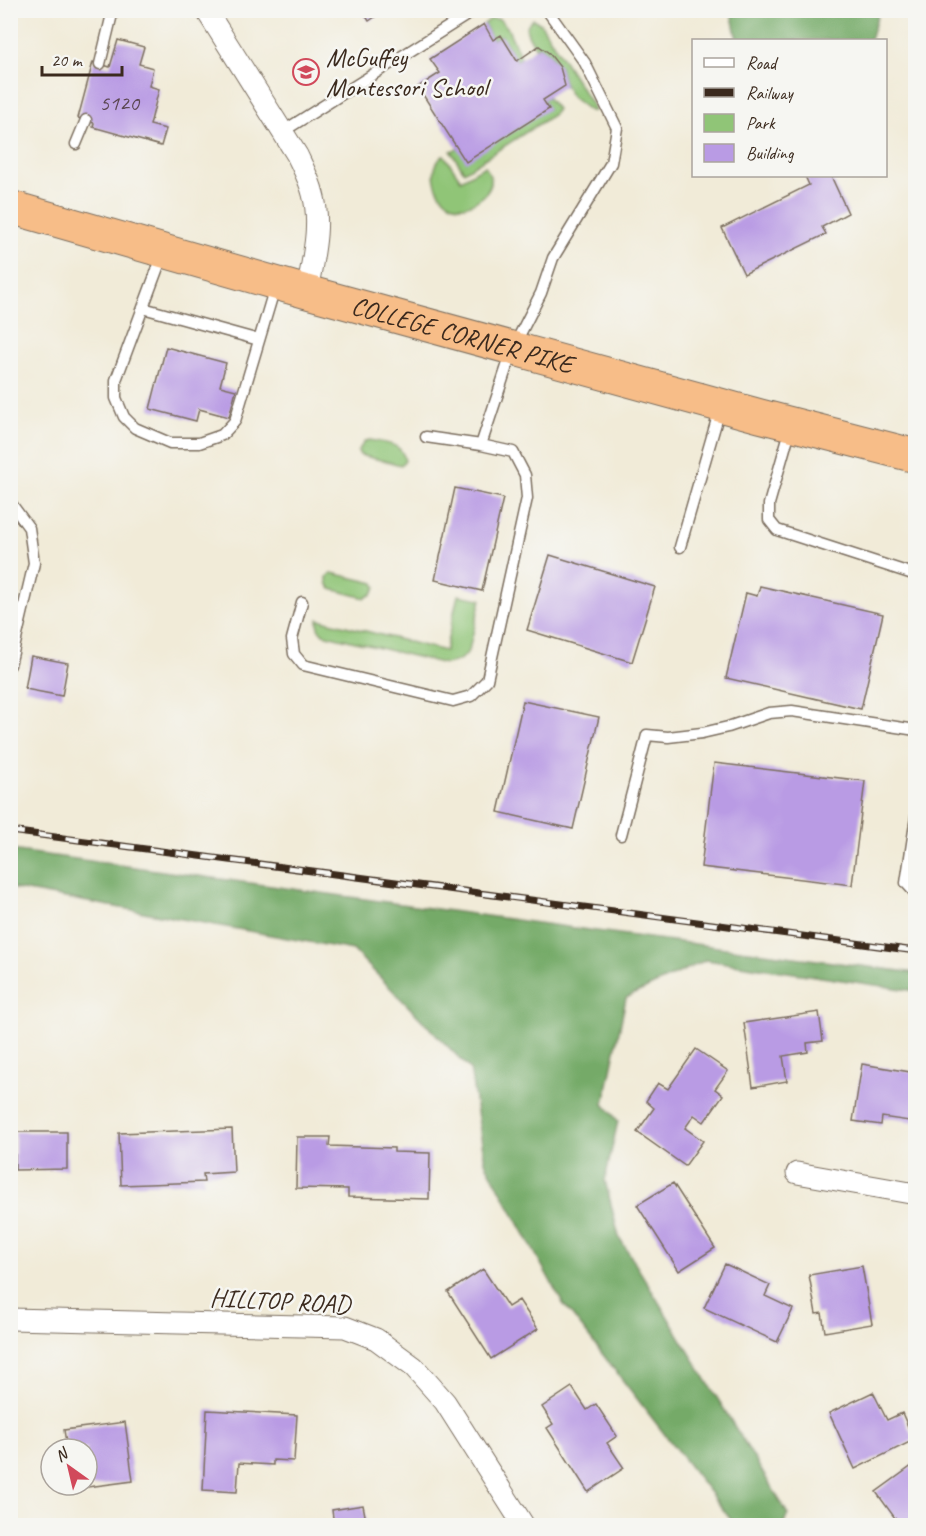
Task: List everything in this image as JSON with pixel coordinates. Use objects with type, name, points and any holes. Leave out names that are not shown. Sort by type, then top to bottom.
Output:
[{"type":"highway","name":"COLLEGE CORNER PIKE","points":[[10,207],[308,292],[915,456]]},
{"type":"street","points":[[213,13],[297,155],[314,195],[316,216],[308,292]]},
{"type":"street","points":[[796,1173],[915,1194]]},
{"type":"street","name":"HILLTOP ROAD","points":[[10,1319],[345,1327],[376,1338],[414,1366],[445,1402],[524,1526]]},
{"type":"lane","points":[[100,64],[113,10]]},
{"type":"lane","points":[[282,132],[475,10]]},
{"type":"lane","points":[[481,445],[513,348],[541,293],[553,258],[611,163],[617,128],[585,63],[547,10]]},
{"type":"lane","points":[[76,144],[86,120]]},
{"type":"lane","points":[[164,251],[116,380],[116,398],[124,417],[135,428],[170,443],[199,443],[222,435],[236,421],[276,282]]},
{"type":"lane","points":[[143,308],[259,340]]},
{"type":"lane","points":[[680,547],[721,405]]},
{"type":"lane","points":[[792,424],[769,504],[769,520],[777,530],[915,575]]},
{"type":"lane","points":[[302,602],[292,639],[294,654],[303,665],[453,701],[471,696],[487,680],[527,498],[525,475],[513,452],[426,437]]},
{"type":"lane","points":[[10,502],[29,528],[34,563],[10,665]]},
{"type":"lane","points":[[621,835],[647,735],[668,737],[702,733],[728,727],[769,712],[792,711],[915,730]]},
{"type":"lane","points":[[915,817],[906,883],[915,894]]},
{"type":"green space","points":[[731,10],[879,11],[870,39],[737,39]]},
{"type":"green space","points":[[491,19],[499,19],[507,27],[521,58],[517,61],[501,35],[493,40],[484,24]]},
{"type":"green space","points":[[533,19],[541,24],[594,111],[590,111],[572,97],[565,86],[560,67],[549,53],[539,46],[536,48],[527,29],[529,22]]},
{"type":"green space","points":[[547,97],[557,109],[553,115],[464,172],[451,151],[548,109],[543,100]]},
{"type":"green space","points":[[444,155],[461,180],[485,166],[491,184],[482,197],[463,206],[450,203],[444,198],[439,192],[434,176],[438,161]]},
{"type":"green space","points":[[370,440],[397,447],[401,450],[405,461],[401,465],[360,455],[358,451],[365,441]]},
{"type":"green space","points":[[332,573],[374,583],[376,587],[372,594],[365,598],[331,589],[327,583],[327,577]]},
{"type":"green space","points":[[458,595],[481,599],[469,650],[462,658],[452,663],[445,664],[323,634],[318,628],[318,619],[445,651]]},
{"type":"green space","points":[[11,850],[915,973],[915,991],[706,960],[626,998],[604,1104],[618,1121],[605,1180],[619,1237],[788,1514],[783,1525],[735,1525],[562,1302],[485,1162],[470,1069],[353,950],[11,888]]},
{"type":"building","name":"McGuffey Montessori School","points":[[362,10],[385,10],[369,21]]},
{"type":"building","points":[[484,24],[493,40],[501,35],[517,61],[539,46],[549,53],[560,67],[565,86],[543,100],[549,109],[466,162],[418,87],[440,73],[430,59]]},
{"type":"building","points":[[118,40],[144,47],[139,64],[153,68],[149,86],[159,89],[150,125],[166,129],[161,146],[93,127],[94,123],[78,118],[93,62],[110,67]]},
{"type":"building","points":[[805,177],[831,177],[848,213],[822,227],[826,234],[744,274],[722,228],[809,185]]},
{"type":"building","points":[[166,347],[226,363],[220,386],[236,390],[229,417],[199,409],[196,421],[150,409]]},
{"type":"building","points":[[455,488],[503,498],[482,591],[435,580]]},
{"type":"building","points":[[550,555],[655,587],[632,662],[527,630]]},
{"type":"building","points":[[760,586],[883,614],[861,709],[726,678],[746,593],[757,596]]},
{"type":"building","points":[[31,656],[68,663],[62,696],[25,689]]},
{"type":"building","points":[[523,701],[599,717],[573,829],[498,812]]},
{"type":"building","points":[[714,763],[865,781],[852,885],[701,867]]},
{"type":"building","points":[[819,1012],[823,1041],[807,1043],[808,1052],[783,1056],[787,1081],[753,1087],[744,1023]]},
{"type":"building","points":[[696,1049],[728,1071],[715,1089],[723,1095],[704,1122],[694,1115],[685,1128],[703,1141],[685,1166],[637,1132],[654,1108],[646,1101],[658,1083],[668,1089]]},
{"type":"building","points":[[862,1064],[916,1073],[916,1122],[882,1117],[881,1125],[853,1121]]},
{"type":"building","points":[[232,1129],[234,1172],[203,1174],[204,1182],[121,1185],[119,1133]]},
{"type":"building","points":[[15,1132],[67,1132],[67,1169],[15,1170]]},
{"type":"building","points":[[297,1137],[330,1137],[329,1146],[394,1148],[394,1152],[430,1153],[429,1199],[348,1197],[348,1189],[296,1188]]},
{"type":"building","points":[[673,1183],[715,1248],[679,1271],[637,1205]]},
{"type":"building","points":[[725,1264],[770,1285],[765,1296],[793,1309],[777,1342],[704,1308]]},
{"type":"building","points":[[862,1266],[872,1324],[825,1332],[822,1313],[816,1314],[809,1275]]},
{"type":"building","points":[[483,1269],[508,1307],[519,1300],[538,1329],[491,1359],[448,1292]]},
{"type":"building","points":[[572,1387],[587,1410],[596,1404],[617,1436],[607,1443],[624,1468],[588,1492],[547,1428],[553,1424],[542,1407]]},
{"type":"building","points":[[873,1392],[887,1420],[902,1413],[914,1440],[855,1469],[829,1413]]},
{"type":"building","points":[[207,1410],[297,1415],[294,1461],[273,1460],[273,1465],[239,1463],[237,1492],[203,1490]]},
{"type":"building","points":[[125,1422],[133,1481],[99,1485],[99,1437],[65,1437],[64,1430]]},
{"type":"building","points":[[916,1463],[916,1526],[885,1526],[895,1518],[876,1492]]},
{"type":"building","points":[[363,1505],[367,1526],[334,1526],[332,1510]]},
{"type":"building","points":[[674,1518],[679,1526],[663,1526]]},
{"type":"railway","points":[[10,831],[916,951]]},
{"type":"place","name":"McGuffey Montessori School","points":[[306,72]]}]
